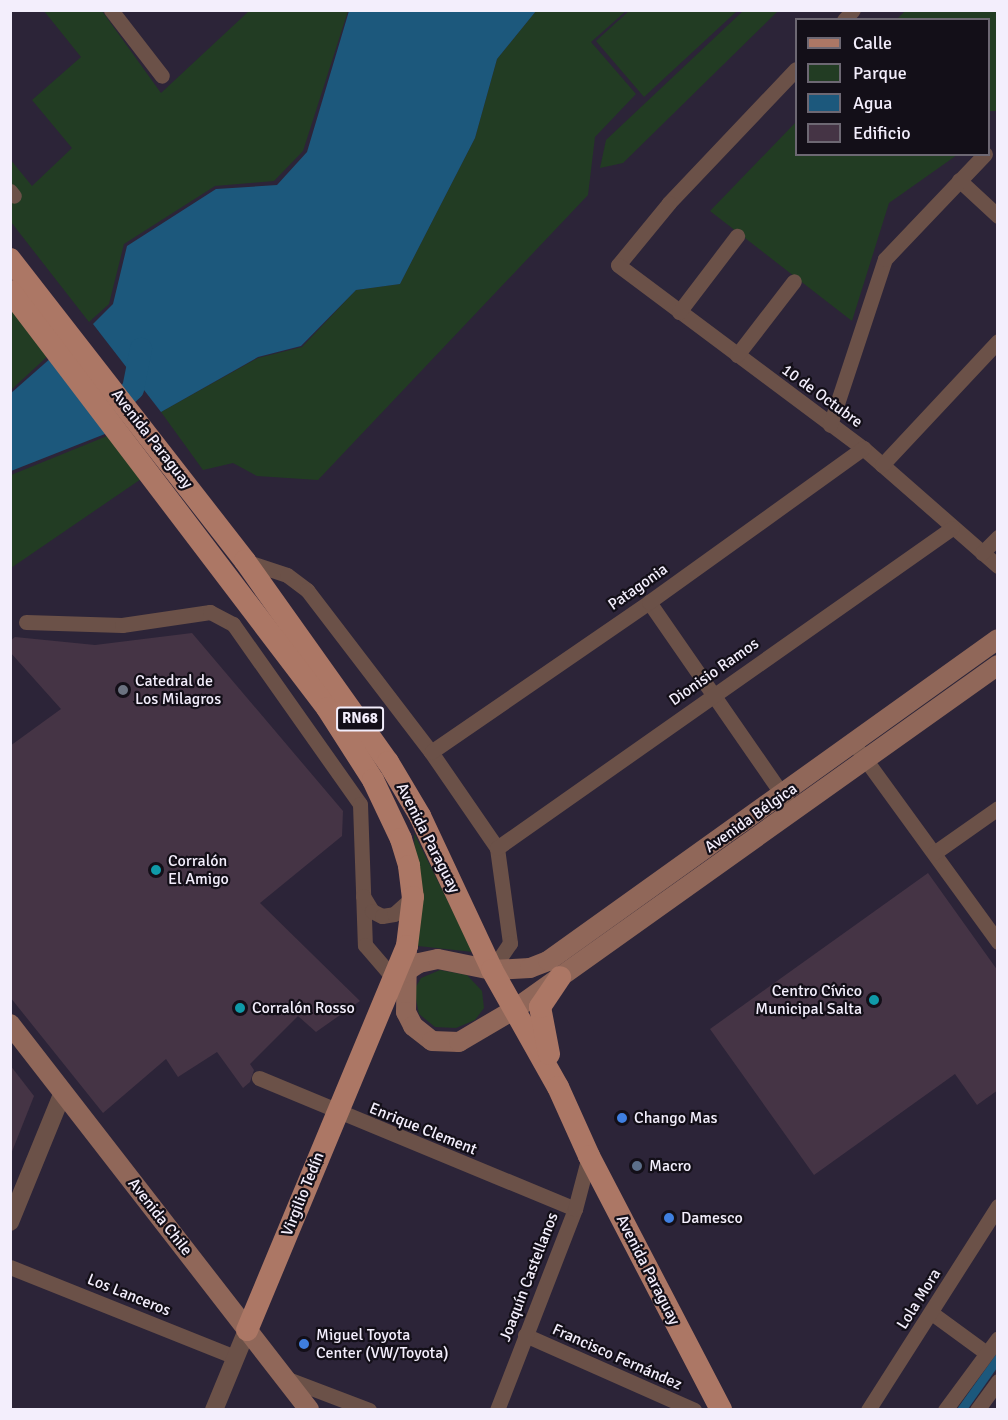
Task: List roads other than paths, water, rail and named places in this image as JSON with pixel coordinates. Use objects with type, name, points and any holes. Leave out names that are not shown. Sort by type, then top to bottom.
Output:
[{"type":"main road","name":"Avenida Paraguay","points":[[10,260],[184,498],[327,708],[373,780],[401,839],[413,897],[407,946],[400,975]]},
{"type":"main road","name":"Avenida Paraguay","points":[[10,291],[184,498],[245,561],[388,762],[420,816],[492,970],[558,1087],[589,1156],[720,1410]]},
{"type":"main road","name":"Avenida Bélgica","points":[[515,1009],[860,751],[998,639]]},
{"type":"main road","name":"Avenida Bélgica","points":[[860,751],[998,665]]},
{"type":"main road","name":"Avenida Bélgica","points":[[492,970],[530,968],[548,961],[788,804]]},
{"type":"main road","points":[[492,970],[438,959],[419,963],[400,975],[406,1012],[421,1035],[432,1041],[459,1041],[515,1009]]},
{"type":"main road","name":"Virgilio Tedín","points":[[247,1330],[336,1113],[400,975]]},
{"type":"main road","points":[[558,1087],[543,1032],[540,1007],[560,977]]},
{"type":"main road","name":"Avenida Chile","points":[[10,1024],[309,1410]]},
{"type":"street","points":[[111,10],[162,76]]},
{"type":"street","name":"10 de Octubre","points":[[795,70],[669,203],[618,265],[863,448],[998,566]]},
{"type":"street","points":[[830,425],[885,259],[983,156]]},
{"type":"street","points":[[959,180],[998,216]]},
{"type":"street","points":[[680,312],[737,236]]},
{"type":"street","points":[[737,355],[794,281]]},
{"type":"street","points":[[882,465],[998,341]]},
{"type":"street","name":"Patagonia","points":[[431,752],[649,602],[863,448]]},
{"type":"street","name":"Dionisio Ramos","points":[[497,848],[952,528]]},
{"type":"street","points":[[982,554],[998,537]]},
{"type":"street","points":[[245,561],[287,574],[307,590],[431,752],[497,848],[510,943],[492,970]]},
{"type":"street","points":[[649,602],[788,804]]},
{"type":"street","points":[[26,622],[122,625],[210,612],[232,624],[360,804],[365,945],[400,975]]},
{"type":"street","points":[[860,751],[996,937]]},
{"type":"street","points":[[934,853],[998,808]]},
{"type":"street","points":[[363,896],[372,911],[382,916],[394,914],[413,897]]},
{"type":"street","name":"Enrique Clement","points":[[259,1078],[336,1113],[575,1209]]},
{"type":"street","points":[[10,1222],[63,1092]]},
{"type":"street","name":"Joaquín Castellanos","points":[[497,1410],[575,1209],[589,1156]]},
{"type":"street","name":"Lola Mora","points":[[868,1410],[933,1314],[998,1206]]},
{"type":"street","name":"Los Lanceros","points":[[10,1267],[235,1357]]},
{"type":"street","points":[[933,1314],[985,1352]]},
{"type":"street","name":"Virgilio Tedín","points":[[214,1410],[247,1330]]},
{"type":"street","name":"Francisco Fernández","points":[[525,1335],[694,1410]]},
{"type":"street","points":[[945,1410],[985,1352],[998,1338]]},
{"type":"street","points":[[285,1378],[369,1410]]},
{"type":"street","points":[[977,1410],[998,1381]]},
{"type":"water","points":[[349,11],[536,11],[497,59],[475,138],[400,284],[356,290],[301,346],[258,357],[161,412],[93,324],[113,304],[127,246],[216,189],[277,185],[307,152]]},
{"type":"water","points":[[52,357],[110,432],[11,471],[10,394]]},
{"type":"water","points":[[997,1353],[997,1368],[968,1409],[957,1409]]},
{"type":"waterway","points":[[106,415],[133,389],[141,349]]},
{"type":"place","name":"Catedral de Los Milagros","points":[[123,690]]},
{"type":"place","name":"Corralón El Amigo","points":[[156,870]]},
{"type":"place","name":"Centro Cívico Municipal Salta","points":[[874,1000]]},
{"type":"place","name":"Corralón Rosso","points":[[240,1008]]},
{"type":"place","name":"Chango Mas","points":[[622,1118]]},
{"type":"place","name":"Macro","points":[[637,1166]]},
{"type":"place","name":"Damesco","points":[[669,1218]]},
{"type":"place","name":"Miguel Toyota Center (VW/Toyota)","points":[[304,1344]]}]
